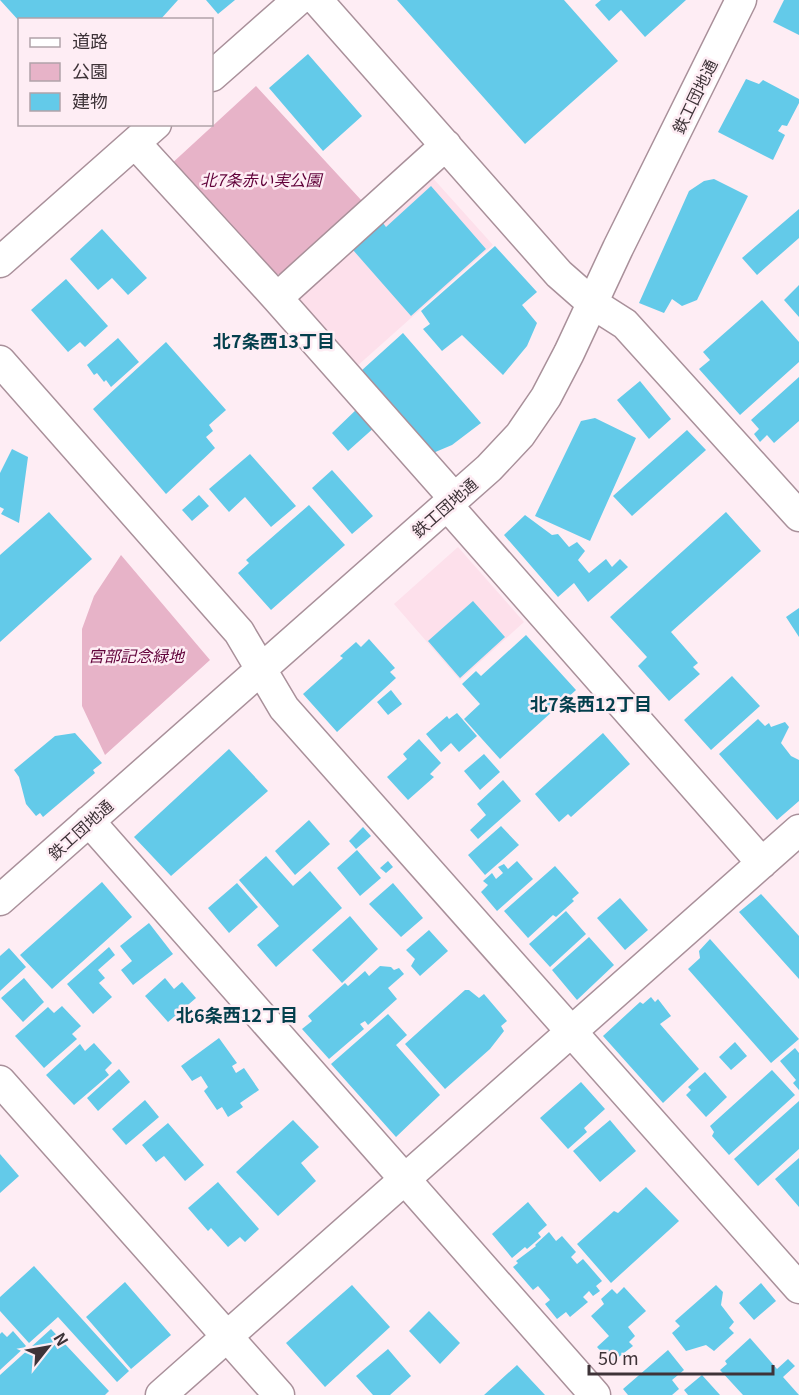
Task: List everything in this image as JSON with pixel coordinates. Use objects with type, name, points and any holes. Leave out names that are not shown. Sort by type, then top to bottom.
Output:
[{"type":"street","points":[[213,75],[298,0]]},
{"type":"street","points":[[317,0],[559,274],[592,303],[625,324],[799,516]]},
{"type":"street","name":"鉄工団地通","points":[[0,900],[489,468],[520,435],[546,397],[569,353],[741,0]]},
{"type":"street","points":[[0,262],[145,134],[277,298],[762,863]]},
{"type":"street","points":[[277,298],[446,145]]},
{"type":"street","points":[[0,361],[239,632],[284,708],[799,1287]]},
{"type":"street","points":[[89,821],[596,1395]]},
{"type":"street","points":[[161,1395],[799,830]]},
{"type":"street","points":[[0,1081],[279,1395]]},
{"type":"shaded area","points":[[431,176],[493,245],[356,367],[296,298]]},
{"type":"shaded area","points":[[458,547],[524,622],[460,680],[394,604]]},
{"type":"green space","name":"北7条赤い実公園","points":[[256,86],[362,201],[281,274],[269,274],[169,166]]},
{"type":"green space","name":"宮部記念緑地","points":[[121,555],[210,660],[105,755],[82,706],[82,629],[94,596]]},
{"type":"building","points":[[0,0],[178,0],[162,18],[18,20]]},
{"type":"building","points":[[206,0],[235,0],[218,14]]},
{"type":"building","points":[[397,0],[564,0],[618,61],[525,144]]},
{"type":"building","points":[[601,0],[686,0],[645,37],[621,10],[609,21],[595,5]]},
{"type":"building","points":[[784,0],[799,0],[799,35],[773,22]]},
{"type":"building","points":[[308,54],[362,116],[323,151],[269,88]]},
{"type":"building","points":[[746,79],[759,84],[763,80],[799,99],[787,126],[782,125],[778,131],[785,135],[773,160],[718,132]]},
{"type":"building","points":[[714,179],[748,196],[697,300],[682,306],[672,299],[664,313],[639,303],[689,191],[704,181]]},
{"type":"building","points":[[431,186],[486,249],[411,316],[353,250],[383,223],[386,227]]},
{"type":"building","points":[[799,209],[799,238],[757,275],[742,258]]},
{"type":"building","points":[[102,229],[147,278],[128,295],[112,278],[98,290],[70,259]]},
{"type":"building","points":[[495,246],[537,292],[522,305],[537,323],[527,346],[503,375],[462,335],[442,351],[423,329],[430,324],[421,311]]},
{"type":"building","points":[[66,279],[108,326],[85,347],[80,342],[68,352],[31,310]]},
{"type":"building","points":[[799,285],[799,317],[784,300]]},
{"type":"building","points":[[762,300],[799,342],[799,362],[740,415],[699,369],[710,360],[703,352]]},
{"type":"building","points":[[403,333],[481,423],[452,445],[433,453],[361,371]]},
{"type":"building","points":[[118,338],[139,362],[111,387],[97,373],[94,375],[87,365]]},
{"type":"building","points":[[166,342],[226,410],[209,425],[213,431],[206,437],[215,448],[166,494],[93,409]]},
{"type":"building","points":[[799,377],[799,421],[774,443],[767,435],[760,442],[754,434],[759,429],[751,420]]},
{"type":"building","points":[[640,381],[671,419],[649,439],[617,400]]},
{"type":"building","points":[[359,407],[376,426],[348,451],[332,433]]},
{"type":"building","points":[[595,418],[636,438],[590,541],[535,516],[581,421]]},
{"type":"building","points":[[687,430],[706,450],[632,516],[613,496]]},
{"type":"building","points":[[12,449],[28,457],[19,523],[1,514],[4,509],[0,507],[0,473]]},
{"type":"building","points":[[250,454],[296,506],[271,527],[245,497],[229,512],[209,489]]},
{"type":"building","points":[[332,470],[373,516],[352,534],[312,488]]},
{"type":"building","points":[[199,495],[209,506],[192,521],[182,510]]},
{"type":"building","points":[[309,505],[345,545],[271,610],[238,573],[249,563],[246,560]]},
{"type":"building","points":[[49,512],[92,559],[0,642],[0,555]]},
{"type":"building","points":[[726,512],[761,551],[671,632],[698,663],[693,667],[700,674],[669,701],[638,666],[647,657],[610,617]]},
{"type":"building","points":[[525,515],[552,535],[558,534],[569,547],[577,542],[585,551],[578,560],[589,573],[606,559],[612,567],[620,559],[628,567],[588,602],[574,583],[558,597],[504,535]]},
{"type":"building","points":[[473,601],[505,637],[460,678],[428,641]]},
{"type":"building","points":[[799,608],[799,637],[786,617]]},
{"type":"building","points":[[526,635],[576,690],[500,759],[464,719],[480,704],[462,684],[476,671],[481,676]]},
{"type":"building","points":[[369,639],[395,668],[390,672],[396,678],[337,732],[303,694],[343,658],[340,656],[356,642],[361,647]]},
{"type":"building","points":[[732,676],[760,706],[711,750],[684,720]]},
{"type":"building","points":[[391,690],[402,704],[388,715],[377,702]]},
{"type":"building","points":[[457,713],[477,736],[459,752],[451,743],[441,752],[426,734],[447,716],[449,719]]},
{"type":"building","points":[[758,719],[765,726],[769,723],[771,727],[785,722],[789,727],[781,743],[791,756],[799,760],[799,801],[777,820],[719,754]]},
{"type":"building","points":[[75,733],[102,763],[93,770],[95,773],[43,817],[40,813],[36,816],[26,804],[19,777],[14,770],[55,736]]},
{"type":"building","points":[[603,733],[630,764],[571,817],[568,814],[559,822],[535,794]]},
{"type":"building","points":[[419,739],[441,763],[430,774],[434,777],[408,800],[387,777],[407,759],[403,754]]},
{"type":"building","points":[[229,749],[268,791],[171,876],[134,837]]},
{"type":"building","points":[[484,754],[500,772],[480,790],[464,771]]},
{"type":"building","points":[[503,780],[521,801],[478,839],[470,830],[486,815],[477,804]]},
{"type":"building","points":[[309,820],[330,844],[295,875],[275,851]]},
{"type":"building","points":[[501,826],[519,845],[485,875],[468,855]]},
{"type":"building","points":[[363,827],[371,836],[356,849],[349,841]]},
{"type":"building","points":[[357,850],[381,878],[360,896],[337,868]]},
{"type":"building","points":[[266,856],[293,886],[310,871],[342,908],[276,967],[257,945],[279,926],[239,880]]},
{"type":"building","points":[[388,861],[393,867],[386,873],[380,868]]},
{"type":"building","points":[[517,861],[533,879],[497,911],[481,892],[488,885],[483,881],[492,873],[496,879],[503,873],[498,867],[504,864],[508,869]]},
{"type":"building","points":[[555,866],[579,893],[572,899],[574,901],[556,917],[553,915],[528,938],[504,911]]},
{"type":"building","points":[[102,882],[132,917],[52,989],[20,955]]},
{"type":"building","points":[[237,883],[258,907],[229,933],[208,908]]},
{"type":"building","points":[[393,883],[423,918],[401,937],[369,904]]},
{"type":"building","points":[[761,894],[799,936],[799,979],[739,912]]},
{"type":"building","points":[[620,898],[648,930],[625,950],[597,918]]},
{"type":"building","points":[[566,911],[586,934],[550,967],[529,944]]},
{"type":"building","points":[[350,916],[378,949],[342,983],[312,950]]},
{"type":"building","points":[[149,923],[173,954],[133,985],[121,970],[132,961],[120,946]]},
{"type":"building","points":[[429,930],[448,951],[420,976],[411,966],[415,959],[406,950]]},
{"type":"building","points":[[589,937],[614,965],[577,1000],[552,970]]},
{"type":"building","points":[[710,939],[799,1039],[771,1063],[688,969],[700,958],[699,951]]},
{"type":"building","points":[[109,947],[115,955],[98,970],[105,978],[99,983],[112,997],[93,1014],[67,984]]},
{"type":"building","points":[[9,948],[26,967],[0,991],[0,956]]},
{"type":"building","points":[[380,966],[391,967],[394,970],[399,968],[404,974],[388,988],[397,999],[368,1025],[365,1021],[360,1024],[364,1029],[329,1059],[302,1029],[312,1021],[308,1016],[345,983],[348,986],[365,971],[369,976]]},
{"type":"building","points":[[24,978],[44,1002],[23,1022],[1,998]]},
{"type":"building","points":[[165,978],[174,989],[182,982],[196,998],[168,1022],[145,996]]},
{"type":"building","points":[[465,990],[469,990],[479,998],[484,994],[507,1021],[501,1026],[504,1031],[490,1049],[445,1089],[405,1044]]},
{"type":"building","points":[[651,997],[655,1002],[658,999],[671,1016],[660,1024],[699,1069],[663,1103],[603,1036],[640,1002],[643,1004]]},
{"type":"building","points":[[62,1006],[81,1026],[72,1034],[77,1039],[44,1068],[15,1036],[48,1007],[54,1013]]},
{"type":"building","points":[[388,1014],[407,1035],[396,1045],[440,1095],[396,1137],[331,1064]]},
{"type":"building","points":[[219,1038],[237,1063],[232,1066],[236,1073],[244,1068],[259,1090],[240,1103],[243,1107],[228,1117],[222,1107],[217,1110],[204,1091],[208,1087],[201,1076],[192,1081],[181,1066]]},
{"type":"building","points":[[735,1042],[747,1056],[731,1070],[719,1057]]},
{"type":"building","points":[[94,1043],[112,1063],[105,1070],[109,1075],[74,1105],[46,1075],[80,1044],[85,1051]]},
{"type":"building","points":[[795,1048],[799,1053],[799,1090],[793,1083],[796,1080],[780,1061]]},
{"type":"building","points":[[119,1069],[130,1082],[98,1111],[87,1098]]},
{"type":"building","points":[[772,1070],[795,1095],[729,1155],[712,1136],[714,1132],[710,1126]]},
{"type":"building","points":[[705,1072],[727,1097],[706,1117],[686,1095],[691,1090],[688,1087]]},
{"type":"building","points":[[581,1082],[605,1109],[584,1128],[587,1132],[568,1149],[540,1118]]},
{"type":"building","points":[[145,1100],[159,1117],[126,1145],[112,1129]]},
{"type":"building","points":[[799,1101],[799,1149],[758,1186],[734,1159]]},
{"type":"building","points":[[293,1120],[319,1147],[301,1163],[316,1181],[278,1216],[236,1172]]},
{"type":"building","points":[[610,1120],[636,1151],[600,1182],[573,1151]]},
{"type":"building","points":[[168,1123],[204,1165],[185,1181],[164,1156],[156,1162],[142,1145]]},
{"type":"building","points":[[0,1154],[19,1176],[0,1193]]},
{"type":"building","points":[[799,1158],[799,1207],[775,1179]]},
{"type":"building","points":[[218,1182],[259,1229],[245,1242],[240,1237],[228,1247],[211,1228],[208,1231],[188,1208]]},
{"type":"building","points":[[646,1187],[679,1221],[611,1283],[577,1244],[614,1211],[618,1213]]},
{"type":"building","points":[[528,1202],[547,1225],[538,1233],[541,1237],[512,1258],[492,1234]]},
{"type":"building","points":[[549,1232],[556,1241],[562,1236],[576,1252],[571,1257],[577,1264],[583,1259],[602,1281],[596,1286],[600,1291],[593,1296],[589,1291],[583,1297],[588,1302],[570,1317],[566,1312],[557,1319],[545,1304],[550,1300],[538,1286],[533,1290],[513,1267],[518,1263],[516,1261],[536,1246]]},
{"type":"building","points":[[34,1266],[129,1371],[117,1382],[58,1317],[29,1343],[0,1311],[0,1297]]},
{"type":"building","points":[[125,1282],[171,1335],[131,1369],[86,1317]]},
{"type":"building","points":[[761,1283],[776,1301],[754,1320],[739,1303]]},
{"type":"building","points":[[352,1285],[390,1327],[325,1387],[286,1343]]},
{"type":"building","points":[[716,1285],[723,1292],[721,1305],[734,1322],[729,1328],[734,1333],[714,1351],[706,1345],[686,1351],[672,1333],[680,1326],[675,1321]]},
{"type":"building","points":[[624,1287],[646,1311],[628,1327],[635,1336],[629,1342],[633,1346],[611,1363],[597,1347],[609,1336],[591,1316],[604,1304],[601,1299],[612,1289],[617,1294]]},
{"type":"building","points":[[429,1311],[460,1343],[440,1364],[409,1331]]},
{"type":"building","points":[[51,1329],[109,1391],[105,1395],[0,1395],[0,1375]]},
{"type":"building","points":[[13,1331],[26,1346],[0,1370],[0,1334],[2,1332],[7,1337]]},
{"type":"building","points":[[750,1338],[777,1369],[788,1359],[795,1366],[783,1377],[799,1395],[743,1395],[720,1370],[727,1364],[725,1361]]},
{"type":"building","points":[[388,1349],[411,1376],[390,1395],[373,1395],[356,1376]]},
{"type":"building","points":[[668,1350],[684,1370],[672,1380],[679,1389],[672,1395],[628,1395],[623,1389]]},
{"type":"building","points":[[517,1365],[545,1395],[484,1395]]},
{"type":"building","points":[[702,1375],[720,1395],[688,1395],[684,1390]]},
{"type":"district","name":"北7条西13丁目","points":[[274,340]]},
{"type":"district","name":"北7条西12丁目","points":[[591,703]]},
{"type":"district","name":"北6条西12丁目","points":[[237,1014]]}]
